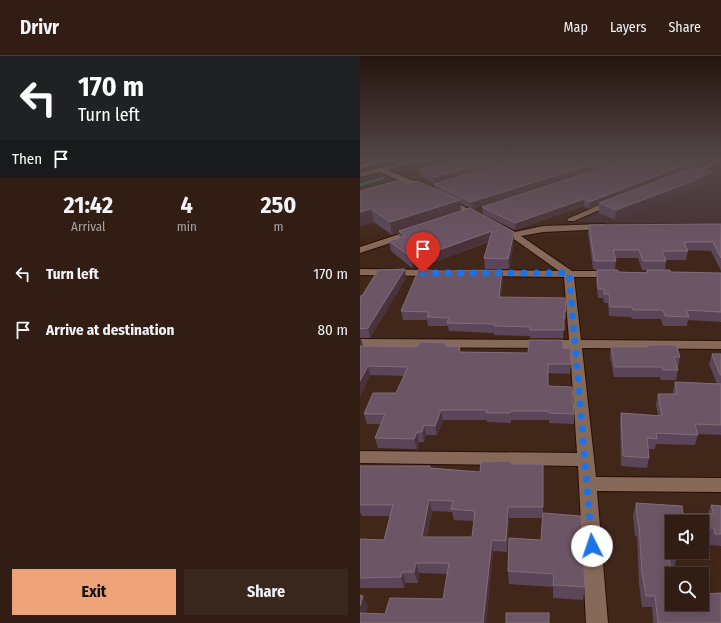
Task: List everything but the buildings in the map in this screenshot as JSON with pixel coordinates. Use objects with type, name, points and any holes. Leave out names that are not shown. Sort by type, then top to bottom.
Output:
[{"type":"street","points":[[418,186],[476,212],[490,222],[514,235],[569,273]]},
{"type":"street","points":[[571,219],[621,200]]},
{"type":"street","points":[[457,218],[476,212]]},
{"type":"street","points":[[514,235],[543,229],[616,227]]},
{"type":"street","points":[[360,250],[420,230]]},
{"type":"street","points":[[360,272],[446,273]]},
{"type":"street","points":[[478,273],[622,274]]},
{"type":"street","points":[[569,273],[588,484],[597,623]]},
{"type":"street","points":[[360,343],[721,345]]},
{"type":"street","points":[[360,457],[586,460]]},
{"type":"street","points":[[588,484],[721,485]]},
{"type":"shaded area","points":[[662,186],[721,186],[721,224],[580,222],[577,219]]},
{"type":"route","points":[[423,273],[569,273],[587,472],[592,546]]}]
